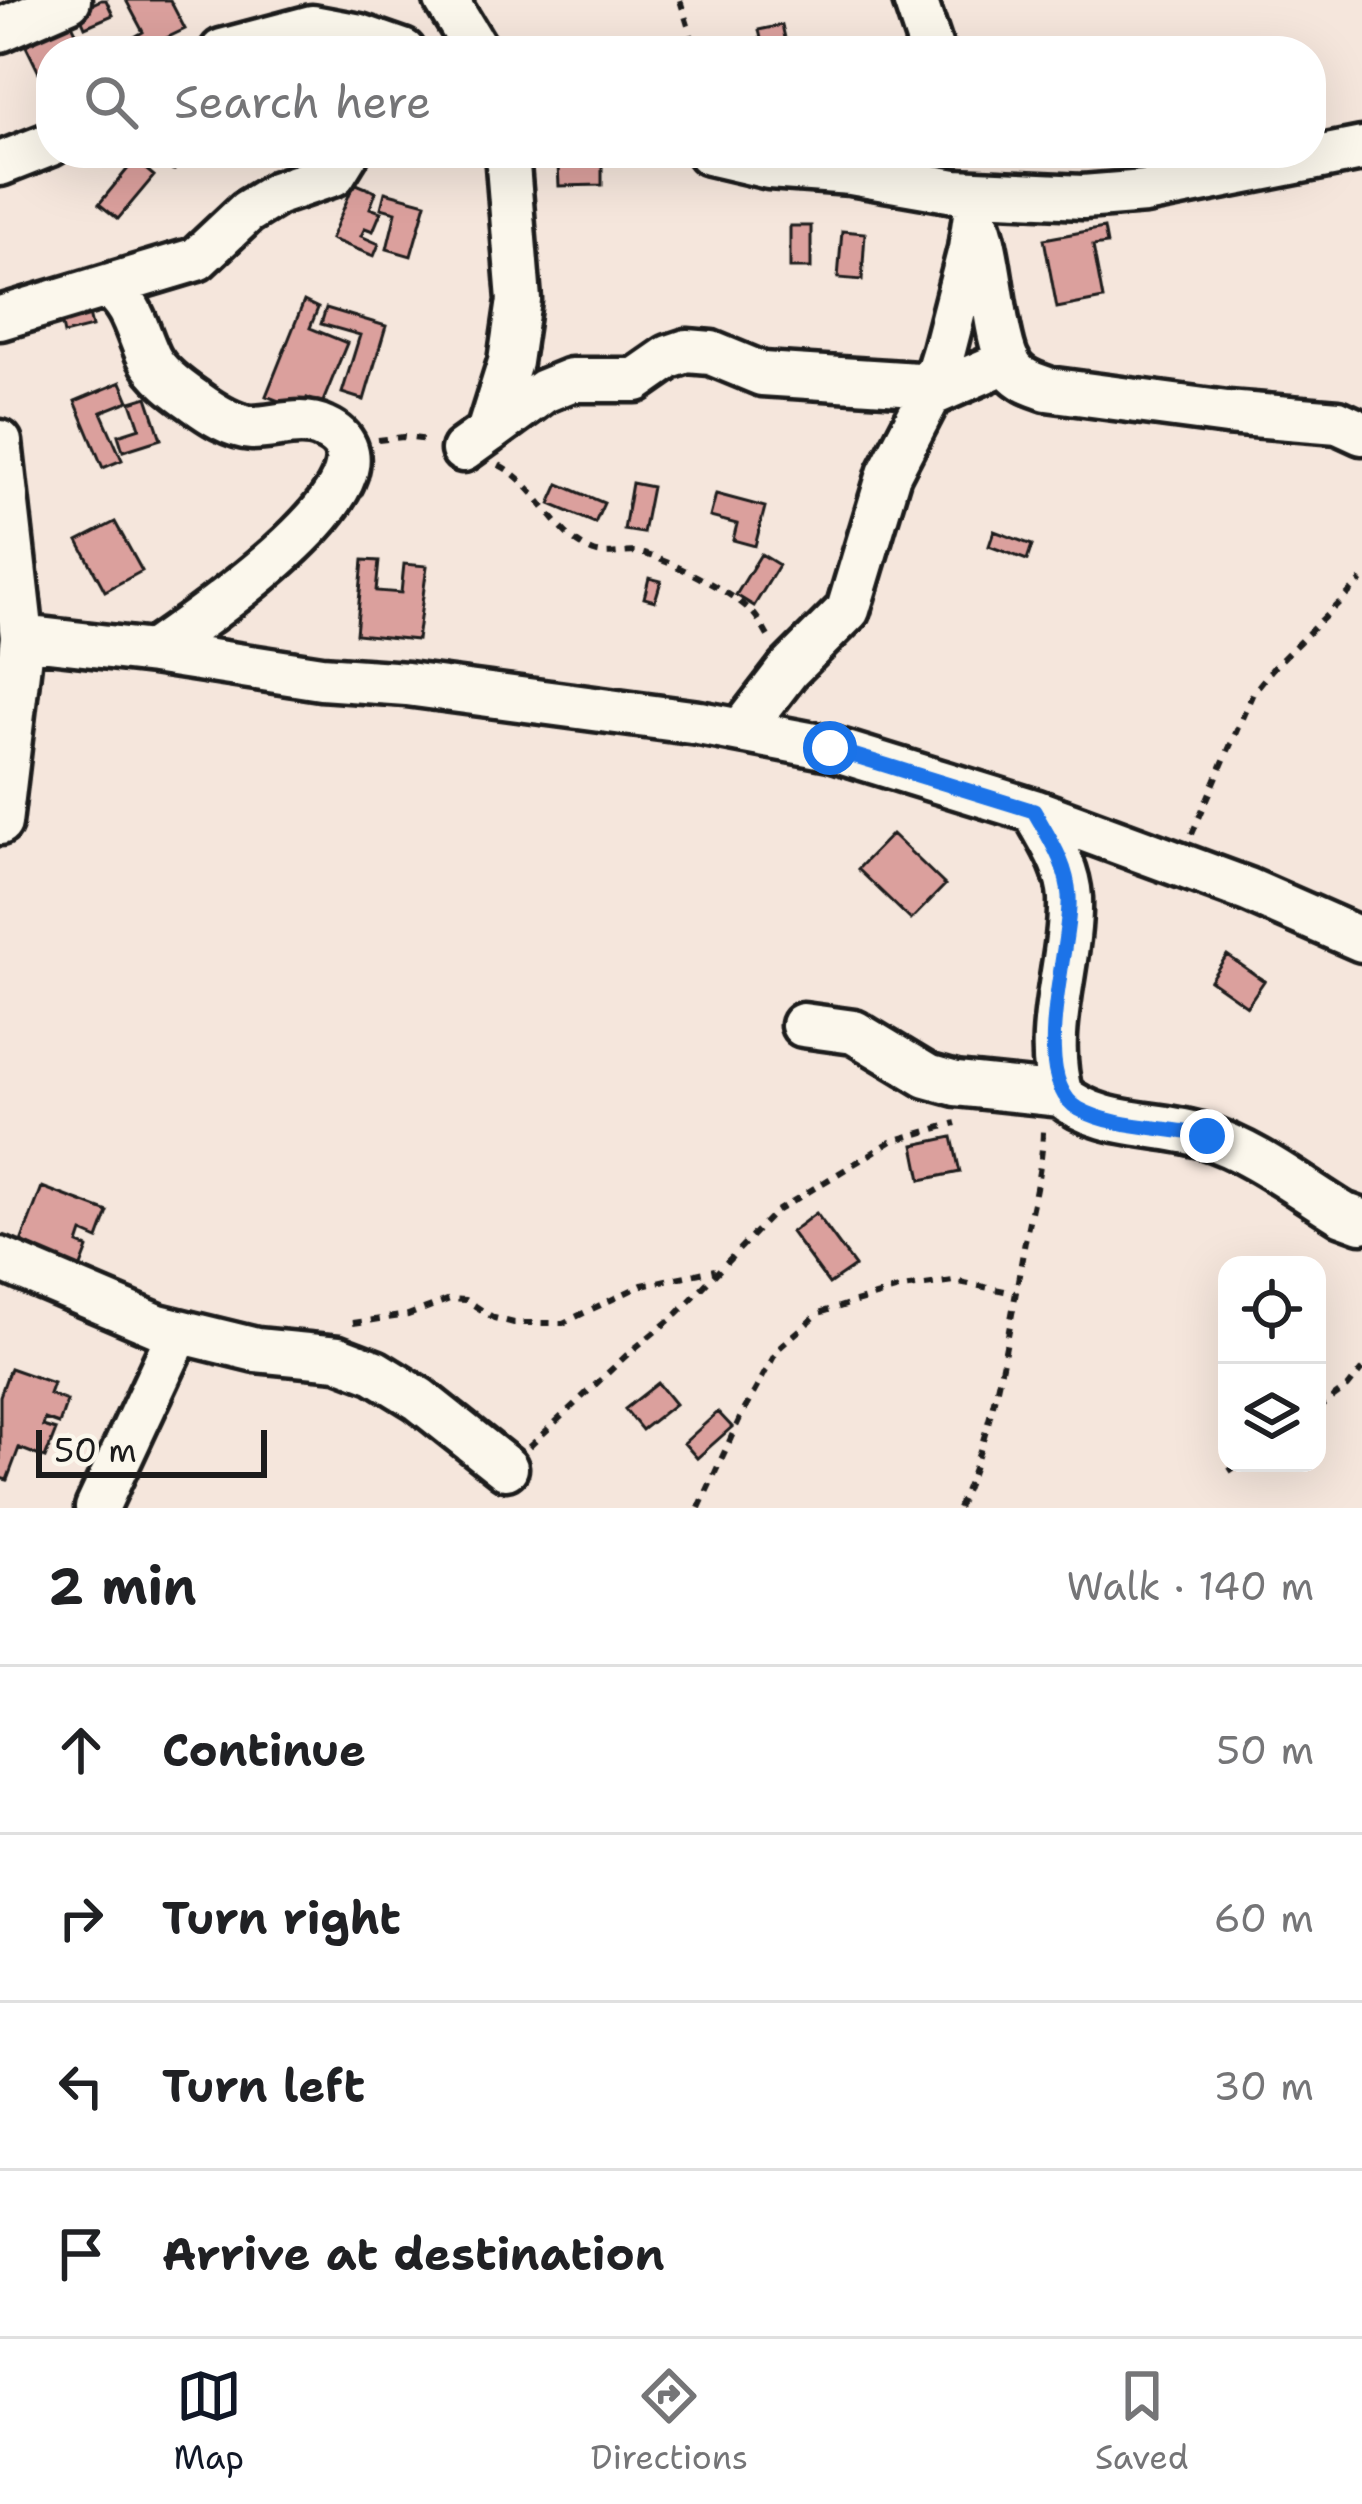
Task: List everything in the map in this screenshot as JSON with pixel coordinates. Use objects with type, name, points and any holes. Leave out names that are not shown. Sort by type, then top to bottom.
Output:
[{"type":"street","points":[[0,30],[69,0]]},
{"type":"street","points":[[446,0],[468,36]]},
{"type":"street","points":[[919,2],[928,36]]},
{"type":"street","points":[[278,36],[312,27],[337,36]]},
{"type":"street","points":[[1326,156],[1362,149]]},
{"type":"street","points":[[0,164],[36,150]]},
{"type":"street","points":[[0,318],[197,259],[247,212],[278,193],[334,174],[337,168]]},
{"type":"street","points":[[476,441],[510,362],[519,300],[508,168]]},
{"type":"street","points":[[778,168],[1083,197],[1145,192],[1266,168]]},
{"type":"street","points":[[944,186],[988,251],[1008,361],[1026,381],[1047,389],[1227,413],[1338,422],[1362,434]]},
{"type":"street","points":[[741,731],[788,670],[848,610],[889,474],[931,390],[970,249],[944,186]]},
{"type":"street","points":[[109,287],[128,305],[154,365],[194,401],[245,428],[320,425],[336,434],[345,447],[345,469],[320,516],[276,560],[153,652]]},
{"type":"street","points":[[476,441],[544,392],[571,380],[636,380],[686,351],[711,352],[762,374],[931,390],[1008,361]]},
{"type":"street","points":[[0,823],[22,638],[1,450]]},
{"type":"street","points":[[22,638],[321,678],[430,687],[830,748],[1034,811],[1362,940]]},
{"type":"street","points":[[1034,811],[1059,854],[1070,897],[1055,1028],[1055,1073],[1042,1110]]},
{"type":"street","points":[[802,1025],[854,1032],[927,1076],[1042,1110],[1207,1136],[1362,1221]]},
{"type":"street","points":[[0,1258],[135,1318],[179,1332],[256,1350],[338,1358],[375,1372],[419,1399],[506,1468]]},
{"type":"street","points":[[97,1508],[179,1332]]},
{"type":"path","points":[[680,0],[691,36]]},
{"type":"path","points":[[345,447],[403,436],[476,441],[527,484],[548,512],[594,552],[639,553],[656,559],[752,611],[788,670]]},
{"type":"path","points":[[1179,865],[1253,693],[1362,580]]},
{"type":"path","points":[[958,1508],[982,1447],[1015,1293],[1042,1164],[1042,1110]]},
{"type":"path","points":[[506,1468],[677,1314],[775,1212],[852,1164],[923,1130],[970,1123]]},
{"type":"path","points":[[334,1325],[408,1315],[450,1299],[466,1300],[494,1318],[514,1323],[563,1323],[642,1285],[720,1269]]},
{"type":"path","points":[[699,1508],[778,1349],[818,1313],[902,1288],[954,1281],[1015,1293]]},
{"type":"path","points":[[1326,1403],[1362,1370]]},
{"type":"building","points":[[106,0],[113,15],[85,27],[78,11]]},
{"type":"building","points":[[126,0],[170,0],[185,29],[170,36],[136,36],[143,32]]},
{"type":"building","points":[[67,14],[78,36],[36,36],[36,66],[21,36]]},
{"type":"building","points":[[782,25],[785,36],[760,36],[759,30]]},
{"type":"building","points":[[128,168],[144,168],[154,176],[118,219],[99,204]]},
{"type":"building","points":[[558,168],[602,168],[602,185],[559,186]]},
{"type":"building","points":[[354,183],[376,192],[370,208],[381,212],[373,231],[365,228],[361,236],[379,244],[374,256],[331,239]]},
{"type":"building","points":[[385,192],[426,203],[411,256],[387,249],[396,212],[381,208]]},
{"type":"building","points":[[790,226],[811,226],[811,268],[790,268]]},
{"type":"building","points":[[1104,228],[1107,244],[1093,246],[1103,299],[1057,308],[1044,239]]},
{"type":"building","points":[[842,231],[865,233],[862,280],[838,278]]},
{"type":"building","points":[[304,301],[318,308],[310,328],[347,343],[322,404],[307,398],[302,410],[266,396]]},
{"type":"building","points":[[326,308],[386,326],[364,400],[342,393],[360,335],[321,324]]},
{"type":"building","points":[[88,310],[92,327],[64,334],[60,316]]},
{"type":"building","points":[[121,382],[129,401],[101,412],[122,460],[103,468],[75,401]]},
{"type":"building","points":[[147,397],[161,439],[123,451],[118,435],[140,428],[131,402]]},
{"type":"building","points":[[632,483],[652,487],[643,533],[624,530]]},
{"type":"building","points":[[559,484],[604,503],[595,523],[550,504]]},
{"type":"building","points":[[716,494],[765,507],[755,546],[733,540],[737,524],[710,517]]},
{"type":"building","points":[[115,522],[142,571],[105,591],[78,541]]},
{"type":"building","points":[[994,531],[1032,545],[1027,560],[989,546]]},
{"type":"building","points":[[761,554],[779,565],[754,606],[736,595]]},
{"type":"building","points":[[363,560],[379,561],[376,591],[401,593],[404,564],[427,566],[417,640],[356,634]]},
{"type":"building","points":[[649,578],[661,581],[655,601],[644,598]]},
{"type":"building","points":[[892,834],[945,885],[911,920],[858,869]]},
{"type":"building","points":[[1227,955],[1264,981],[1247,1006],[1210,980]]},
{"type":"building","points":[[952,1137],[960,1172],[921,1180],[914,1145]]},
{"type":"building","points":[[42,1187],[108,1212],[98,1239],[82,1232],[78,1244],[88,1248],[80,1269],[21,1242]]},
{"type":"building","points":[[816,1213],[855,1266],[829,1284],[791,1232]]},
{"type":"building","points":[[10,1368],[53,1383],[49,1394],[67,1401],[59,1424],[45,1419],[43,1426],[56,1430],[45,1458],[19,1448],[7,1480],[0,1478],[0,1396]]},
{"type":"building","points":[[658,1383],[675,1404],[642,1430],[625,1409]]},
{"type":"building","points":[[718,1412],[732,1427],[697,1458],[684,1443]]},
{"type":"route","points":[[830,748],[1034,811],[1059,854],[1070,897],[1055,1028],[1055,1073],[1061,1095],[1091,1115],[1207,1136]]}]
